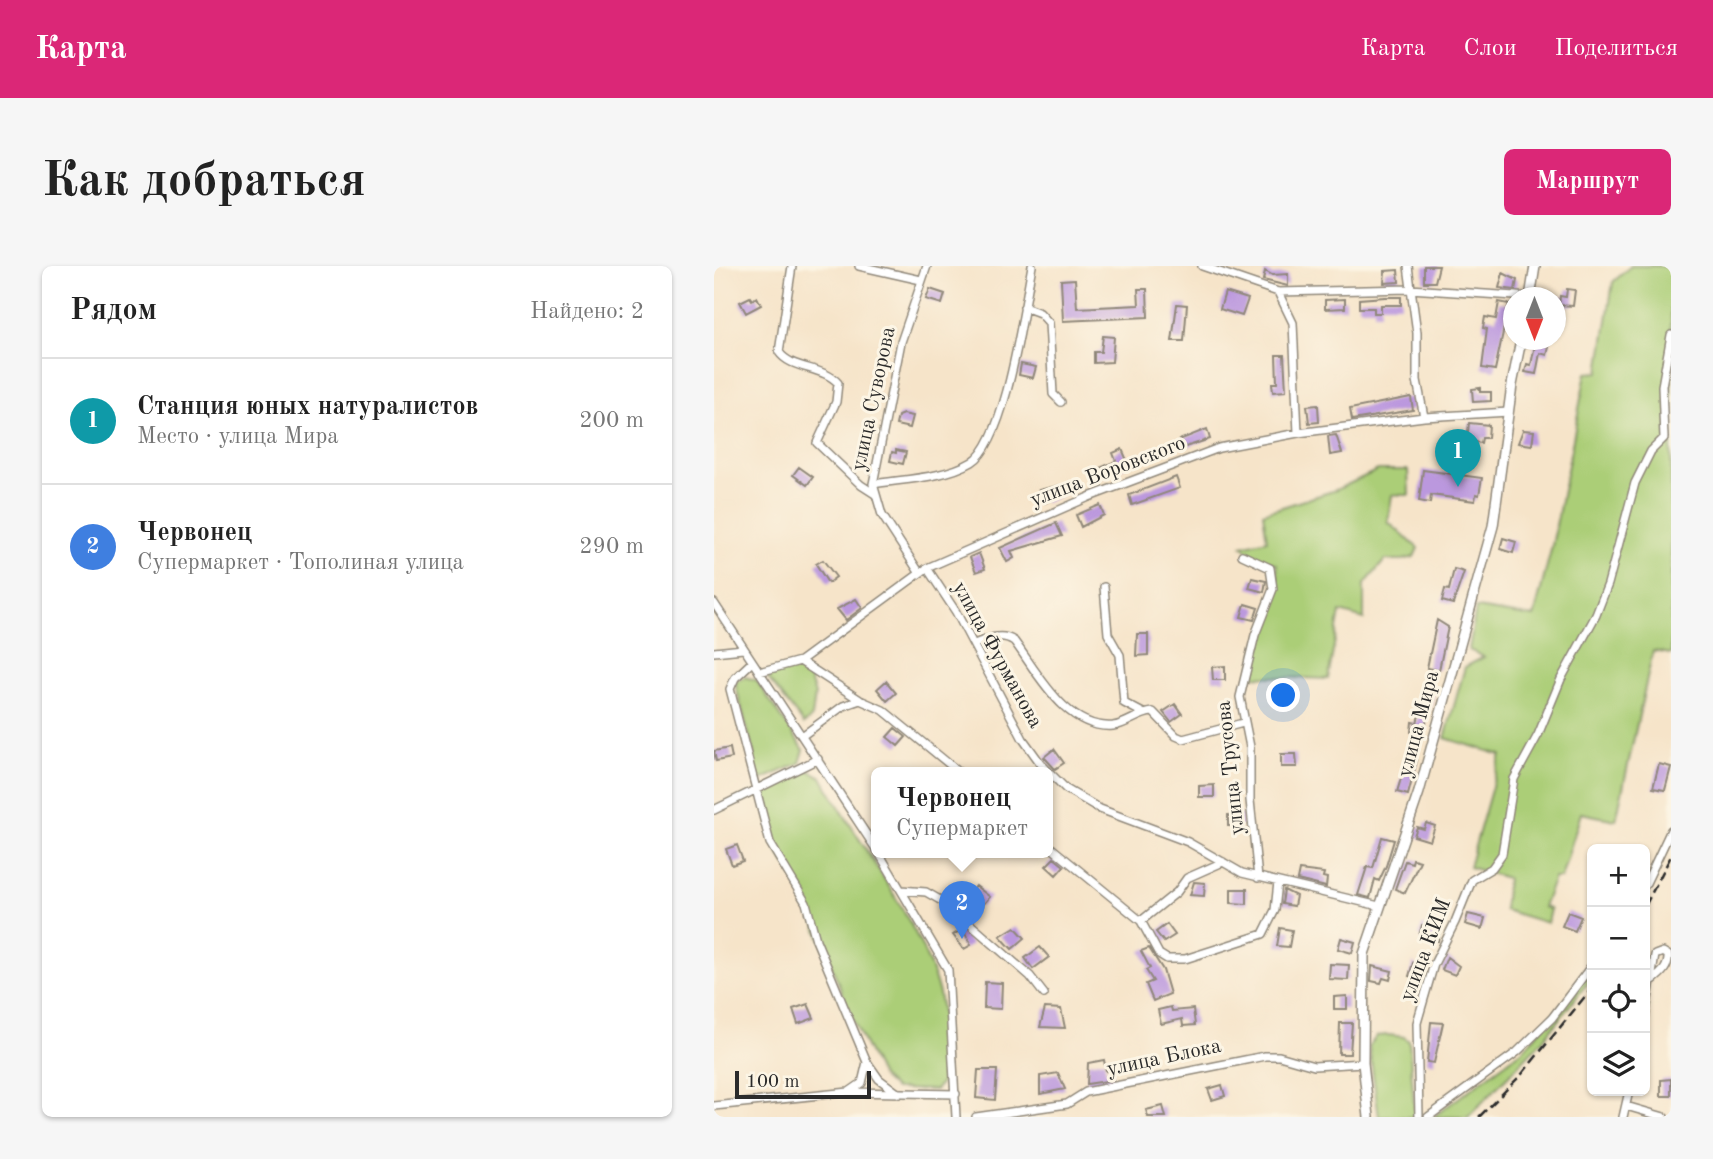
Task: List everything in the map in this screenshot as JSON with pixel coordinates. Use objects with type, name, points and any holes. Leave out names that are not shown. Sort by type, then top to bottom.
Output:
[{"type":"street","points":[[792,266],[779,352],[781,357],[830,375],[838,383],[836,402],[817,443],[861,485],[875,494]]},
{"type":"street","points":[[859,266],[921,280]]},
{"type":"street","name":"улица Суворова","points":[[919,572],[882,515],[873,484],[901,342],[927,266]]},
{"type":"street","points":[[873,484],[958,468],[987,449],[1000,417],[1032,266]]},
{"type":"street","points":[[1202,266],[1278,292],[1410,289],[1503,295]]},
{"type":"street","points":[[1408,266],[1417,333],[1417,380],[1424,417]]},
{"type":"street","points":[[1532,287],[1535,266]]},
{"type":"street","points":[[1278,292],[1293,323],[1298,433]]},
{"type":"street","points":[[1024,307],[1040,313],[1049,323],[1054,394],[1061,402]]},
{"type":"street","name":"улица КИМ","points":[[1419,1117],[1417,1023],[1434,964],[1472,880],[1492,868],[1502,854],[1514,779],[1538,735],[1561,679],[1596,615],[1608,584],[1635,483],[1651,451],[1664,439],[1662,386],[1671,335]]},
{"type":"street","name":"улица Мира","points":[[1368,1117],[1363,1063],[1362,964],[1378,906],[1419,792],[1491,537],[1519,350]]},
{"type":"street","name":"улица Воровского","points":[[759,672],[800,662],[927,568],[1029,521],[1219,448],[1298,433],[1424,417],[1508,412]]},
{"type":"street","name":"улица Трусова","points":[[1242,555],[1270,568],[1274,581],[1241,686],[1243,723],[1250,747],[1250,800],[1258,878]]},
{"type":"street","name":"улица Фурманова","points":[[927,568],[974,644],[1023,739],[1044,767]]},
{"type":"street","points":[[1104,586],[1108,634],[1121,655],[1124,704],[1143,713],[1156,714],[1176,736],[1183,739],[1243,723]]},
{"type":"street","points":[[714,603],[871,841]]},
{"type":"street","points":[[974,644],[996,636],[1007,636],[1014,641],[1060,701],[1086,722],[1110,726],[1125,723],[1143,713]]},
{"type":"street","points":[[714,652],[743,649]]},
{"type":"street","points":[[752,662],[734,678],[730,689],[774,852],[806,903],[816,940],[867,1062],[878,1079],[899,1094]]},
{"type":"street","points":[[800,662],[860,700],[883,710],[953,767]]},
{"type":"street","points":[[802,736],[843,706],[860,700]]},
{"type":"street","points":[[714,810],[818,759]]},
{"type":"street","name":"улица Фурманова","points":[[1053,776],[1066,789],[1100,809],[1188,842],[1258,878],[1378,906]]},
{"type":"street","points":[[1650,874],[1671,830]]},
{"type":"street","points":[[1053,849],[1141,920],[1159,954],[1175,961],[1264,934],[1275,911],[1278,882]]},
{"type":"street","points":[[882,858],[948,970],[956,1117]]},
{"type":"street","points":[[1141,920],[1178,892],[1187,878],[1223,862]]},
{"type":"street","points":[[901,890],[926,892],[947,904],[1030,976],[1044,994]]},
{"type":"street","points":[[1428,1117],[1517,1052],[1552,1018],[1588,970]]},
{"type":"street","points":[[1650,994],[1653,980]]},
{"type":"street","name":"улица Блока","points":[[976,1117],[1067,1104],[1086,1093],[1265,1056],[1279,1056],[1314,1066],[1363,1063]]},
{"type":"street","points":[[849,1092],[862,1083],[867,1062]]},
{"type":"street","points":[[714,1106],[849,1092],[956,1094]]},
{"type":"street","points":[[1623,1117],[1628,1096]]},
{"type":"street","points":[[1626,1106],[1664,1117]]},
{"type":"green space","points":[[1631,266],[1671,266],[1671,654],[1653,651],[1616,820],[1581,813],[1561,878],[1554,878],[1543,907],[1550,909],[1547,923],[1504,910],[1507,878],[1469,867],[1501,755],[1445,738],[1465,667],[1484,657],[1469,650],[1476,608],[1534,617],[1552,546],[1586,373],[1599,372],[1613,282]]},
{"type":"green space","points":[[1378,470],[1408,470],[1409,495],[1392,495],[1388,522],[1418,548],[1414,557],[1385,560],[1364,585],[1364,619],[1340,612],[1328,679],[1252,676],[1255,652],[1278,591],[1277,564],[1256,557],[1242,546],[1267,540],[1263,513],[1336,490]]},
{"type":"green space","points":[[794,668],[808,673],[815,695],[812,717],[804,724],[768,678],[769,674]]},
{"type":"green space","points":[[745,677],[756,680],[804,750],[800,763],[761,780],[755,779],[754,754],[736,687],[736,681]]},
{"type":"green space","points":[[808,770],[822,777],[904,912],[931,967],[941,1005],[944,1047],[945,1079],[935,1090],[895,1089],[881,1077],[853,1020],[800,886],[778,852],[762,793],[769,785]]},
{"type":"green space","points":[[1587,975],[1587,983],[1542,1041],[1468,1117],[1433,1117],[1523,1050]]},
{"type":"green space","points":[[1377,1036],[1404,1037],[1409,1041],[1415,1117],[1379,1117],[1369,1046]]},
{"type":"building","points":[[1424,266],[1439,266],[1435,282],[1424,282]]},
{"type":"building","points":[[1398,270],[1399,282],[1384,283],[1385,271]]},
{"type":"building","points":[[1265,271],[1272,275],[1288,274],[1288,286],[1263,280]]},
{"type":"building","points":[[1503,273],[1517,280],[1516,287],[1499,288]]},
{"type":"building","points":[[1075,279],[1077,308],[1139,305],[1138,289],[1147,289],[1148,317],[1063,321],[1061,280]]},
{"type":"building","points":[[930,289],[945,294],[942,304],[926,299]]},
{"type":"building","points":[[1567,289],[1575,290],[1573,306],[1566,306]]},
{"type":"building","points":[[1225,292],[1248,299],[1242,316],[1220,309]]},
{"type":"building","points":[[750,297],[752,300],[757,297],[761,305],[746,313],[740,302]]},
{"type":"building","points":[[1401,297],[1401,305],[1381,305],[1381,313],[1374,313],[1374,308],[1359,308],[1359,299]]},
{"type":"building","points":[[1345,299],[1345,308],[1325,309],[1325,300]]},
{"type":"building","points":[[1499,302],[1503,303],[1503,332],[1495,370],[1482,368],[1487,329],[1483,328],[1485,317],[1496,319]]},
{"type":"building","points":[[1177,304],[1187,305],[1184,341],[1172,341]]},
{"type":"building","points":[[1103,336],[1114,337],[1112,362],[1094,363],[1094,352],[1101,352]]},
{"type":"building","points":[[1534,350],[1548,350],[1547,355],[1540,353],[1536,374],[1525,372],[1527,364],[1531,365]]},
{"type":"building","points":[[1276,355],[1284,355],[1286,391],[1273,392],[1272,383],[1277,383]]},
{"type":"building","points":[[1021,364],[1036,367],[1033,378],[1019,375]]},
{"type":"building","points":[[1480,388],[1480,392],[1491,392],[1491,401],[1473,402],[1472,389]]},
{"type":"building","points":[[1411,397],[1413,410],[1352,420],[1350,409]]},
{"type":"building","points":[[1318,405],[1319,422],[1309,423],[1307,406]]},
{"type":"building","points":[[898,416],[913,416],[910,428],[896,425]]},
{"type":"building","points":[[1469,423],[1489,425],[1488,438],[1482,438],[1481,443],[1467,441]]},
{"type":"building","points":[[1207,429],[1210,439],[1182,448],[1179,440]]},
{"type":"building","points":[[1523,430],[1534,431],[1532,445],[1518,443]]},
{"type":"building","points":[[1336,435],[1342,453],[1330,455],[1328,436]]},
{"type":"building","points":[[1122,449],[1129,465],[1104,477],[1100,468],[1116,461],[1113,453]]},
{"type":"building","points":[[896,450],[906,452],[903,464],[890,461],[892,452],[896,453]]},
{"type":"building","points":[[799,467],[813,477],[807,485],[793,475]]},
{"type":"building","points":[[1423,470],[1482,478],[1479,495],[1476,494],[1475,501],[1431,495],[1430,503],[1419,501]]},
{"type":"building","points":[[1176,477],[1180,488],[1132,505],[1129,495]]},
{"type":"building","points":[[1062,485],[1066,493],[1045,503],[1039,490]]},
{"type":"building","points":[[1100,505],[1104,515],[1081,527],[1076,515]]},
{"type":"building","points":[[1056,523],[1062,536],[1011,551],[1014,558],[1007,562],[1000,548]]},
{"type":"building","points":[[1503,538],[1516,542],[1513,553],[1500,549]]},
{"type":"building","points":[[979,553],[985,569],[976,572],[970,557]]},
{"type":"building","points":[[823,560],[836,577],[828,583],[816,564]]},
{"type":"building","points":[[1454,569],[1464,572],[1453,604],[1442,601],[1445,589],[1449,590]]},
{"type":"building","points":[[1252,578],[1266,581],[1264,592],[1249,588]]},
{"type":"building","points":[[856,599],[862,608],[846,620],[837,609]]},
{"type":"building","points":[[1245,604],[1258,608],[1254,620],[1241,617]]},
{"type":"building","points":[[1437,620],[1448,627],[1439,670],[1427,668]]},
{"type":"building","points":[[1137,634],[1148,634],[1148,655],[1136,656]]},
{"type":"building","points":[[1225,666],[1225,680],[1213,680],[1212,667]]},
{"type":"building","points":[[886,681],[896,693],[887,701],[877,689]]},
{"type":"building","points":[[1425,690],[1434,693],[1423,734],[1411,732],[1412,722],[1417,723]]},
{"type":"building","points":[[1175,704],[1182,714],[1171,722],[1163,712]]},
{"type":"building","points":[[895,728],[906,737],[898,746],[887,737]]},
{"type":"building","points":[[730,748],[732,758],[716,761],[714,751]]},
{"type":"building","points":[[1054,749],[1064,763],[1055,769],[1044,757]]},
{"type":"building","points":[[1281,754],[1296,754],[1297,767],[1281,767]]},
{"type":"building","points":[[1407,758],[1417,760],[1408,795],[1397,792]]},
{"type":"building","points":[[1659,764],[1671,767],[1665,790],[1653,788]]},
{"type":"building","points":[[1214,785],[1214,797],[1199,797],[1199,786]]},
{"type":"building","points":[[1228,815],[1242,815],[1242,826],[1228,826]]},
{"type":"building","points":[[1426,823],[1435,826],[1430,841],[1414,836],[1417,827],[1424,829]]},
{"type":"building","points":[[1382,837],[1394,840],[1386,866],[1379,881],[1375,879],[1370,898],[1358,895],[1367,867],[1373,868]]},
{"type":"building","points":[[737,845],[743,861],[732,865],[726,849]]},
{"type":"building","points":[[1054,858],[1064,866],[1056,875],[1046,866]]},
{"type":"building","points":[[1413,859],[1420,861],[1405,893],[1395,889],[1405,861],[1412,863]]},
{"type":"building","points":[[1299,870],[1324,873],[1323,877],[1327,878],[1326,887],[1297,880]]},
{"type":"building","points":[[1194,882],[1205,883],[1204,896],[1190,895]]},
{"type":"building","points":[[976,886],[990,897],[981,907],[970,894]]},
{"type":"building","points":[[1231,889],[1247,889],[1247,904],[1231,903]]},
{"type":"building","points":[[1284,890],[1296,896],[1294,906],[1282,904]]},
{"type":"building","points":[[1568,912],[1581,917],[1575,931],[1562,926]]},
{"type":"building","points":[[1468,914],[1485,918],[1482,929],[1465,924]]},
{"type":"building","points":[[1431,918],[1438,920],[1438,941],[1419,936],[1422,925],[1428,927]]},
{"type":"building","points":[[1167,924],[1175,935],[1164,942],[1156,932]]},
{"type":"building","points":[[1015,927],[1025,938],[1012,949],[1000,936]]},
{"type":"building","points":[[1280,928],[1292,930],[1289,947],[1277,946]]},
{"type":"building","points":[[963,929],[971,945],[964,949],[953,935]]},
{"type":"building","points":[[1341,938],[1355,942],[1352,953],[1338,949]]},
{"type":"building","points":[[1040,947],[1049,957],[1033,969],[1025,958]]},
{"type":"building","points":[[1149,948],[1163,970],[1170,994],[1153,1001],[1146,984],[1153,981],[1146,970],[1150,968],[1141,951]]},
{"type":"building","points":[[1447,957],[1459,966],[1455,975],[1442,970]]},
{"type":"building","points":[[1413,963],[1425,972],[1422,980],[1409,976]]},
{"type":"building","points":[[1330,964],[1349,965],[1348,980],[1329,979]]},
{"type":"building","points":[[1372,966],[1392,971],[1390,980],[1383,978],[1381,983],[1371,981]]},
{"type":"building","points":[[985,982],[1002,983],[1001,1009],[984,1008]]},
{"type":"building","points":[[1347,996],[1347,1009],[1334,1009],[1334,997]]},
{"type":"building","points":[[808,1004],[814,1018],[798,1024],[793,1009]]},
{"type":"building","points":[[1171,1007],[1172,1011],[1193,1009],[1195,1025],[1183,1026],[1182,1019],[1161,1024],[1158,1010]]},
{"type":"building","points":[[1045,1008],[1061,1009],[1065,1028],[1040,1027]]},
{"type":"building","points":[[1431,1022],[1443,1023],[1434,1063],[1427,1062]]},
{"type":"building","points":[[1340,1023],[1352,1023],[1350,1054],[1339,1054]]},
{"type":"building","points":[[1104,1060],[1106,1071],[1111,1070],[1113,1080],[1087,1084],[1088,1063]]},
{"type":"building","points":[[978,1070],[997,1070],[995,1100],[976,1098]]},
{"type":"building","points":[[1058,1073],[1065,1089],[1040,1094],[1040,1076]]},
{"type":"building","points":[[1671,1079],[1671,1096],[1661,1096],[1661,1080]]},
{"type":"building","points":[[1222,1085],[1225,1096],[1212,1100],[1208,1089]]},
{"type":"building","points":[[1163,1106],[1166,1117],[1148,1117],[1146,1110]]},
{"type":"railway","points":[[1650,896],[1671,856]]},
{"type":"railway","points":[[1479,1117],[1522,1074],[1587,994]]},
{"type":"place","name":"Станция юных натуралистов","points":[[1458,487]]},
{"type":"place","name":"Червонец","points":[[962,939]]}]
